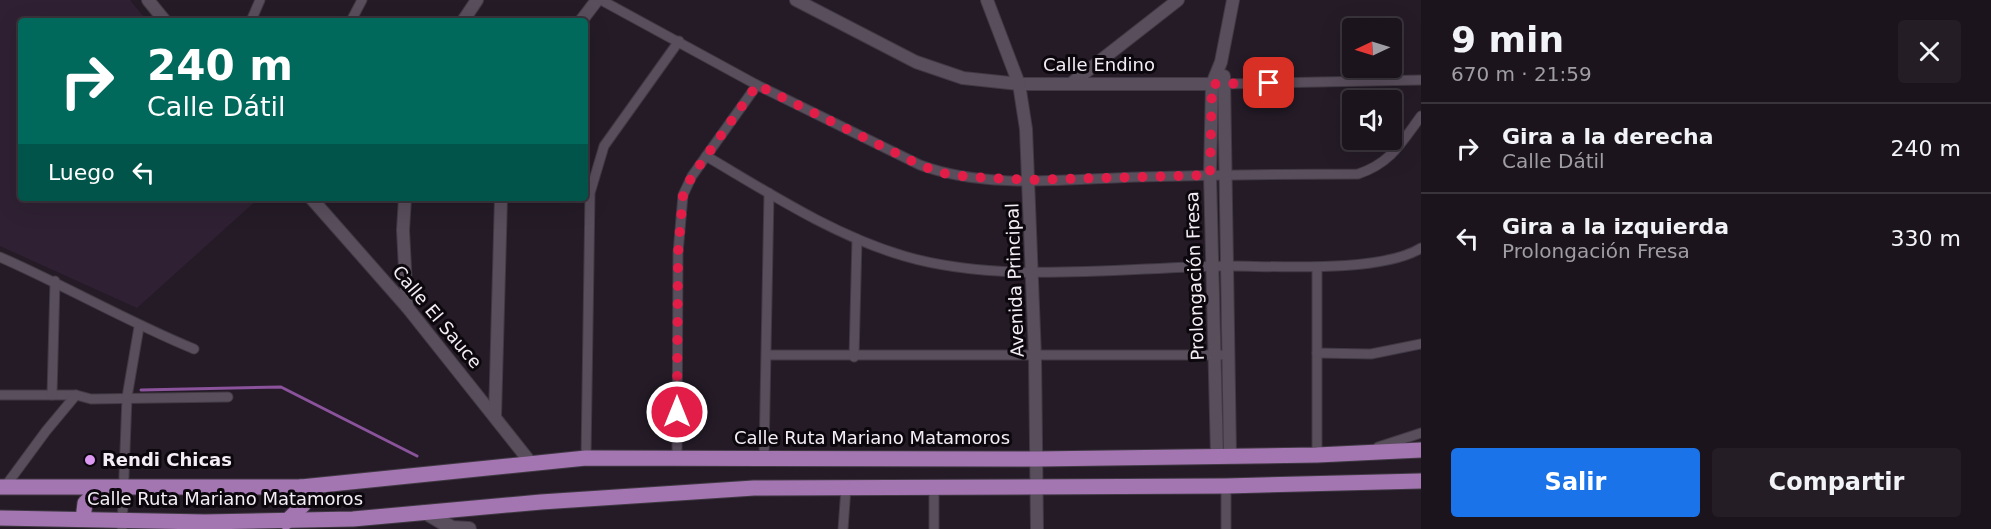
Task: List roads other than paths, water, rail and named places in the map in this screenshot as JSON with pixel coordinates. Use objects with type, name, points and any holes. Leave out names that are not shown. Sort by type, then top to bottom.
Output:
[{"type":"main road","name":"Calle Ruta Mariano Matamoros","points":[[2,488],[301,487],[586,458],[764,456],[1037,459],[1317,455],[1421,450]]},
{"type":"main road","name":"Calle Ruta Mariano Matamoros","points":[[0,518],[46,524],[83,519],[122,525],[354,524],[425,512],[754,488],[1226,486],[1421,481]]},
{"type":"main road","points":[[280,524],[303,505],[301,487]]},
{"type":"main road","points":[[83,519],[85,503],[100,488]]},
{"type":"main road","points":[[425,512],[452,528],[469,529]]},
{"type":"street","points":[[148,0],[162,11]]},
{"type":"street","points":[[252,18],[260,0]]},
{"type":"street","points":[[353,18],[362,0]]},
{"type":"street","points":[[465,18],[477,0]]},
{"type":"street","points":[[584,18],[599,0],[757,85],[920,165],[941,173],[1030,180],[1225,174],[1358,174],[1376,168],[1393,154],[1421,116]]},
{"type":"street","name":"Calle Endino","points":[[796,0],[939,71],[963,78],[1019,84],[1073,82],[1219,84],[1421,80]]},
{"type":"street","name":"Avenida Principal","points":[[987,0],[1019,84],[1026,129],[1030,180],[1035,357],[1037,529]]},
{"type":"street","points":[[1073,82],[1178,0]]},
{"type":"street","name":"Prolongación Fresa","points":[[1222,355],[1212,267],[1210,175],[1221,62],[1233,0]]},
{"type":"street","points":[[586,458],[590,193],[604,146],[679,41]]},
{"type":"street","name":"Prolongación Fresa","points":[[1219,84],[1225,174],[1227,266],[1222,355],[1223,455]]},
{"type":"street","points":[[677,457],[679,216],[683,195],[692,176],[757,85]]},
{"type":"street","points":[[706,156],[769,194],[856,239],[932,263],[1032,271],[1227,266],[1317,267],[1392,259],[1421,248]]},
{"type":"street","points":[[764,456],[769,194]]},
{"type":"street","name":"Calle El Sauce","points":[[314,201],[407,307],[531,463]]},
{"type":"street","points":[[405,201],[403,230],[407,307]]},
{"type":"street","points":[[495,416],[501,201]]},
{"type":"street","points":[[854,357],[856,239]]},
{"type":"street","points":[[0,257],[55,281],[139,327],[194,350]]},
{"type":"street","points":[[1317,267],[1317,455]]},
{"type":"street","points":[[52,395],[55,281]]},
{"type":"street","points":[[122,525],[127,397],[139,327]]},
{"type":"street","points":[[1317,353],[1371,354],[1421,344]]},
{"type":"street","points":[[767,355],[854,357],[1222,355]]},
{"type":"street","points":[[0,395],[76,395],[91,399],[228,397]]},
{"type":"street","points":[[2,488],[76,395]]},
{"type":"street","points":[[1360,453],[1421,433]]},
{"type":"street","points":[[1226,486],[1226,529]]},
{"type":"street","points":[[843,529],[846,488]]},
{"type":"street","points":[[934,488],[934,529]]},
{"type":"waterway","points":[[141,390],[281,387],[417,456]]},
{"type":"place","name":"Rendi Chicas","points":[[90,460]]}]
